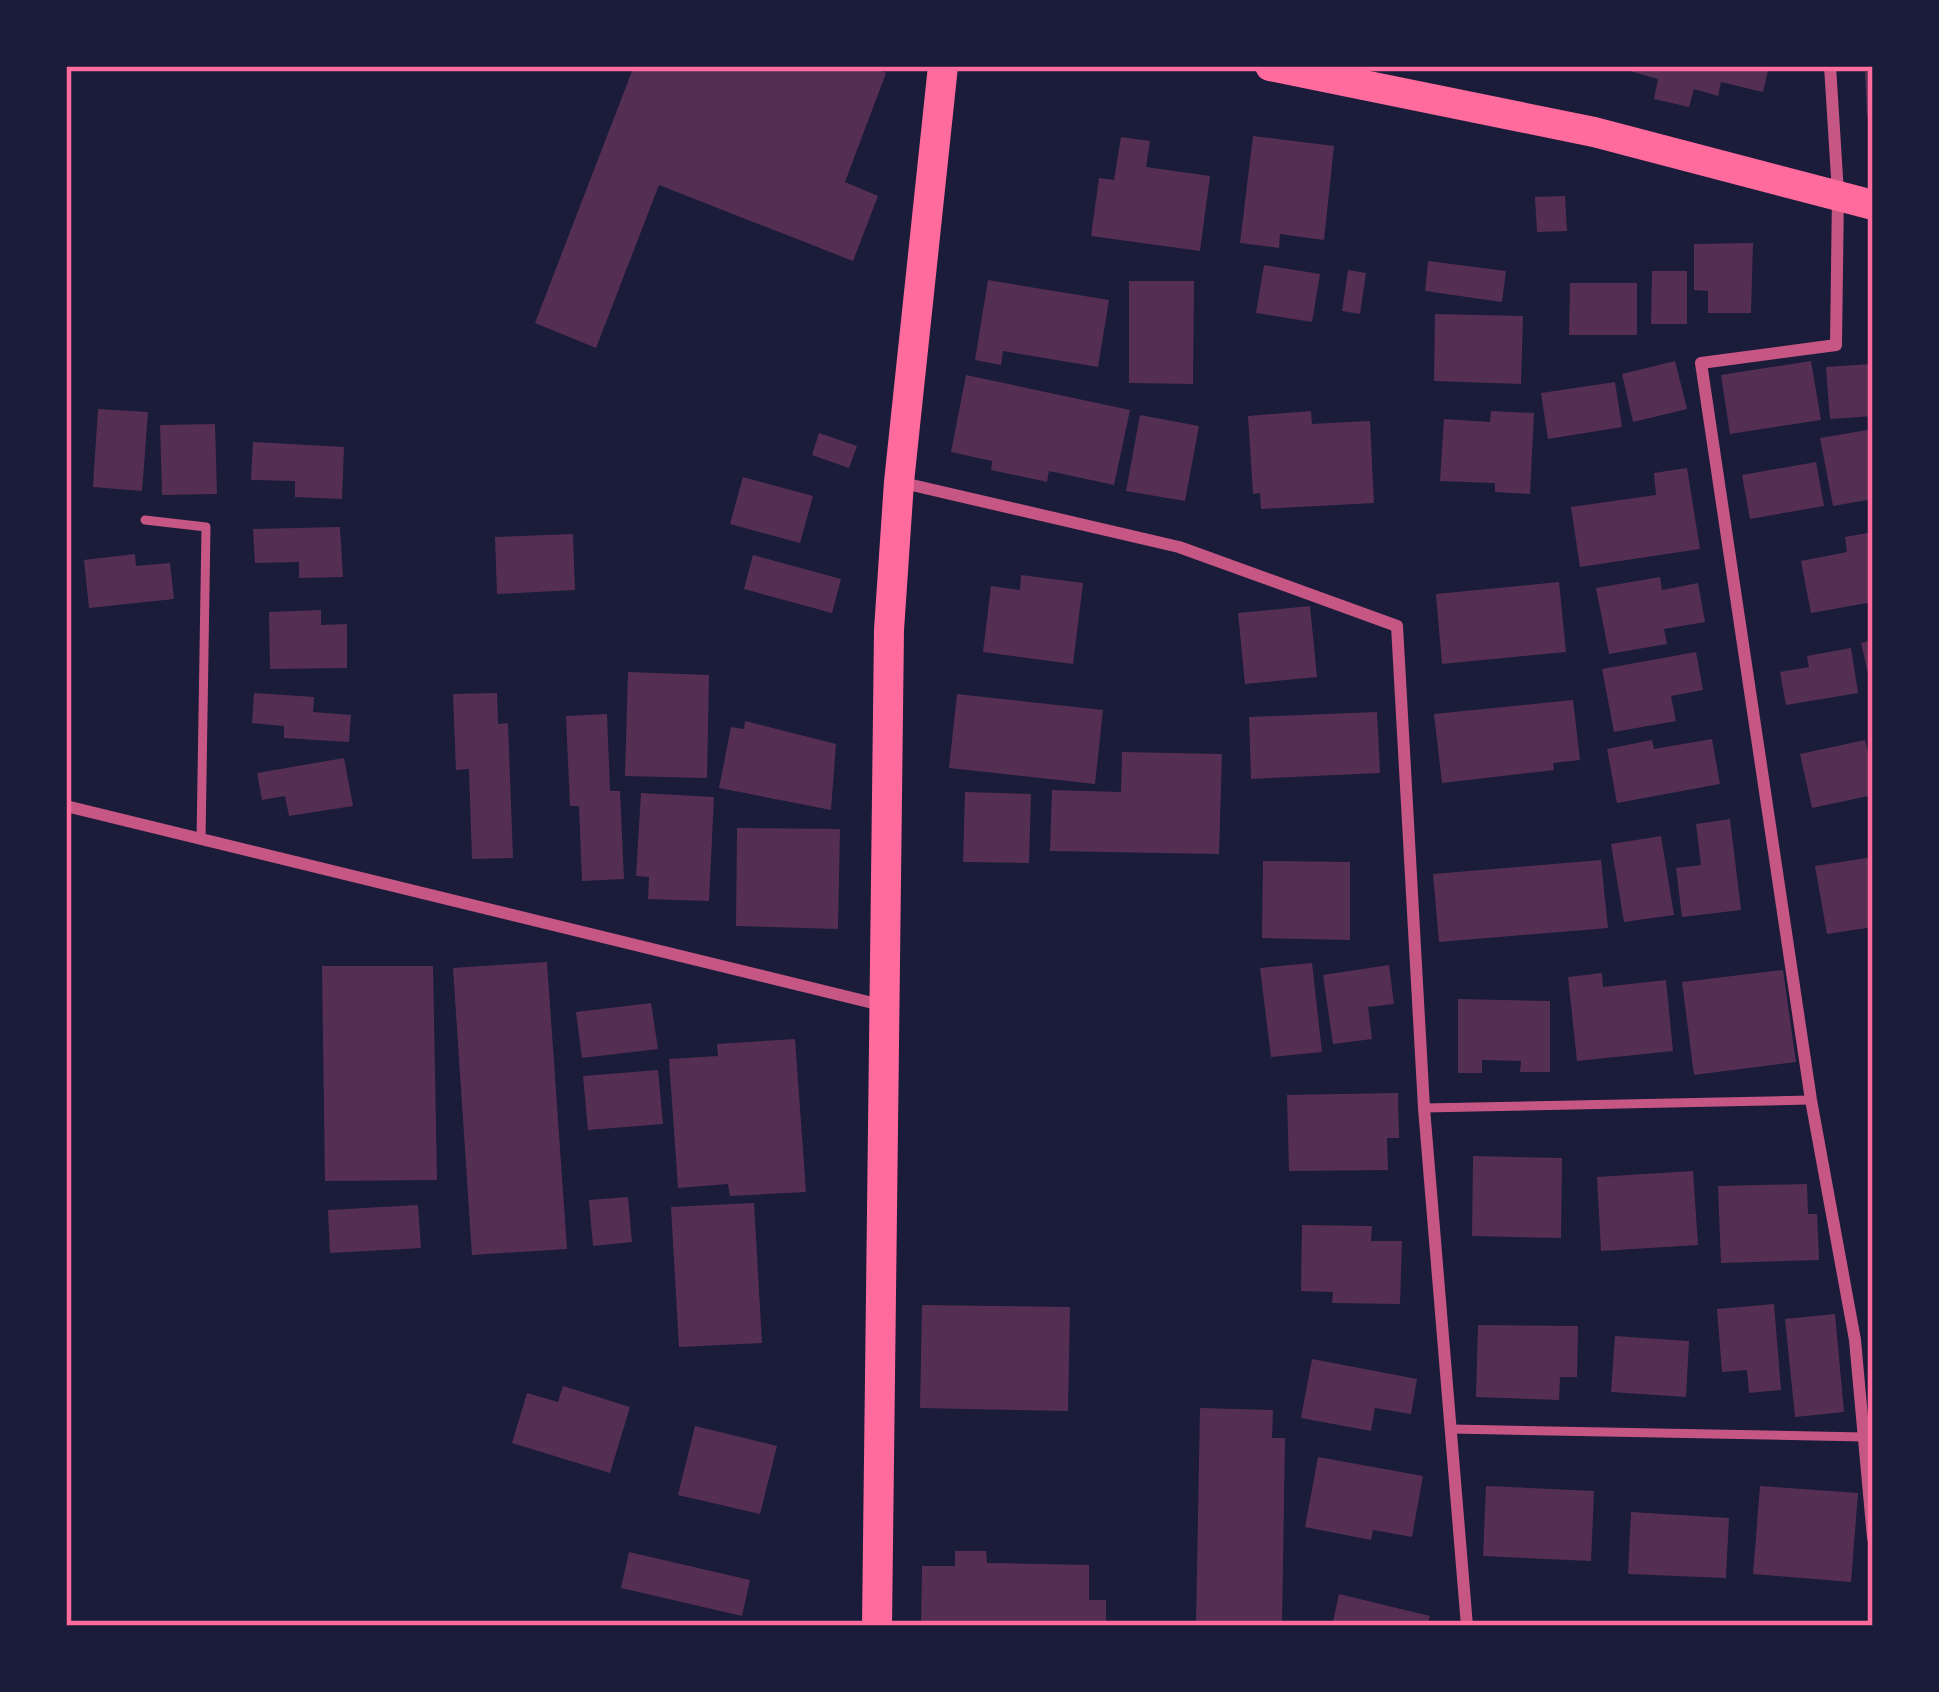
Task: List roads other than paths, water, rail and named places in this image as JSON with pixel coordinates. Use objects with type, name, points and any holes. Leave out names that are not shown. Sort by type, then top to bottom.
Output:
[{"type":"main road","points":[[877,1626],[889,630],[899,482],[944,66]]},
{"type":"main road","points":[[1270,66],[1594,132],[1873,205]]},
{"type":"street","points":[[1831,66],[1838,194],[1836,345],[1701,363],[1811,1100],[1855,1340],[1873,1538]]},
{"type":"street","points":[[899,482],[1179,547],[1397,626],[1424,1108],[1467,1626]]},
{"type":"street","points":[[66,806],[882,1005]]},
{"type":"lane","points":[[146,520],[206,527],[201,840]]},
{"type":"lane","points":[[1424,1108],[1811,1100]]},
{"type":"lane","points":[[1855,1340],[1873,1341]]},
{"type":"lane","points":[[1451,1429],[1864,1437]]}]
